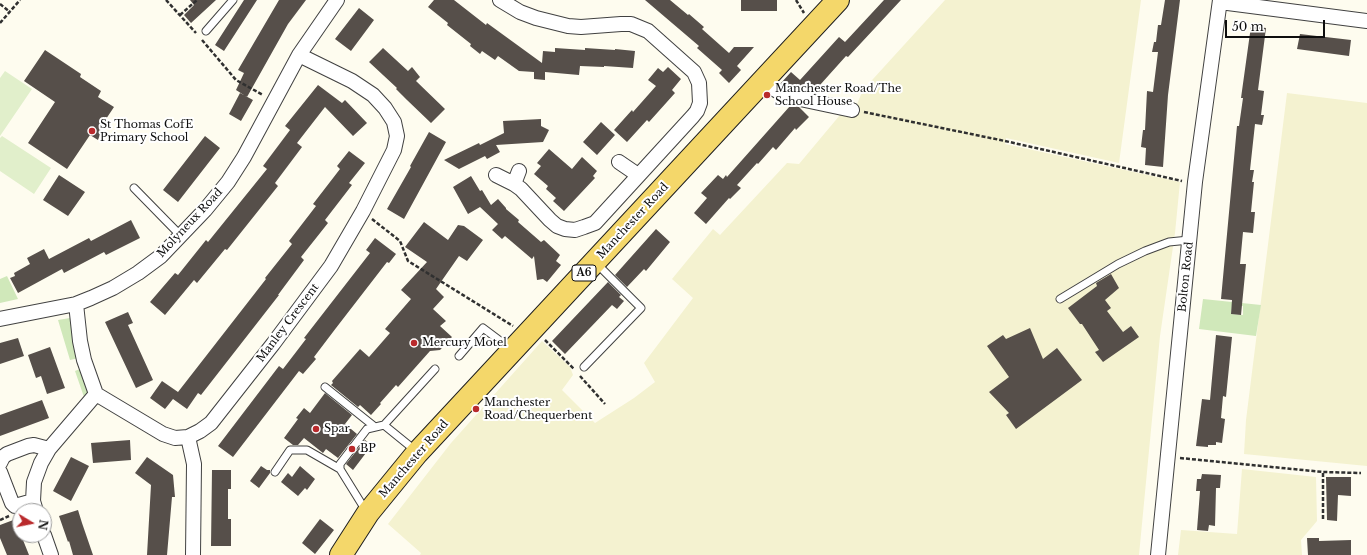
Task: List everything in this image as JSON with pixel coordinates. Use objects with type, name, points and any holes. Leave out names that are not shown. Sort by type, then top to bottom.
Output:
[{"type":"main road","name":"Manchester Road","points":[[341,555],[368,513],[418,453],[838,0]]},
{"type":"street","name":"Molyneux Road","points":[[0,319],[76,304],[113,288],[138,273],[161,256],[206,210],[228,182],[244,157],[299,55],[336,0]]},
{"type":"street","points":[[496,175],[516,178],[521,190],[557,226],[575,230],[595,223],[697,111],[700,103],[699,83],[694,72],[648,31],[640,27],[621,24],[581,27],[568,26],[520,12],[500,0]]},
{"type":"street","points":[[1220,1],[1367,20]]},
{"type":"street","name":"Bolton Road","points":[[1158,555],[1195,182],[1220,1]]},
{"type":"street","name":"Manley Crescent","points":[[188,437],[211,423],[273,344],[331,266],[363,211],[394,150],[397,136],[394,122],[385,108],[368,92],[352,81],[299,55]]},
{"type":"street","points":[[762,82],[786,96],[852,110]]},
{"type":"street","points":[[619,162],[638,175]]},
{"type":"street","points":[[76,304],[80,341],[84,360],[96,394],[163,434],[175,438],[188,437],[194,464],[193,555]]},
{"type":"street","points":[[34,503],[34,482],[41,463],[50,449],[96,394]]},
{"type":"street","points":[[0,463],[3,457],[7,454],[28,446],[34,445],[50,449]]},
{"type":"street","points":[[0,472],[12,503]]},
{"type":"street","points":[[47,543],[51,555]]},
{"type":"lane","points":[[206,32],[233,0]]},
{"type":"lane","points":[[134,188],[180,236]]},
{"type":"lane","points":[[1060,299],[1118,264],[1145,251],[1168,242],[1190,240]]},
{"type":"lane","points":[[584,367],[642,308],[594,262]]},
{"type":"lane","points":[[459,356],[483,328],[512,351]]},
{"type":"lane","points":[[340,469],[340,464],[367,429],[384,425],[435,369]]},
{"type":"lane","points":[[325,387],[375,427]]},
{"type":"lane","points":[[384,425],[418,453]]},
{"type":"lane","points":[[275,472],[290,450],[307,450],[340,469],[368,513]]},
{"type":"path","points":[[0,23],[20,0]]},
{"type":"path","points":[[166,0],[236,80],[275,101]]},
{"type":"path","points":[[180,15],[197,0]]},
{"type":"path","points":[[0,4],[10,12]]},
{"type":"path","points":[[852,110],[1005,141],[1183,181],[1195,182]]},
{"type":"path","points":[[363,211],[400,241],[408,261],[531,331],[576,370]]},
{"type":"path","points":[[579,375],[605,404]]},
{"type":"path","points":[[1168,457],[1323,472],[1361,473]]},
{"type":"path","points":[[1322,518],[1323,472]]},
{"type":"shaded area","points":[[945,0],[1141,0],[1119,163],[1006,138],[1005,144],[1180,182],[1175,233],[1160,336],[1139,555],[420,555],[421,553],[388,524],[451,443],[542,341],[570,367],[573,375],[562,390],[595,423],[634,398],[655,382],[644,363],[693,298],[672,279],[713,229],[720,235],[787,163],[799,164],[840,115],[857,104],[863,90]]},
{"type":"shaded area","points":[[1287,93],[1367,103],[1367,466],[1244,454],[1246,420]]},
{"type":"shaded area","points":[[1242,469],[1316,477],[1317,521],[1301,540],[1302,555],[1178,555],[1181,530],[1237,534]]},
{"type":"green space","points":[[5,71],[32,89],[0,136],[0,78]]},
{"type":"green space","points":[[2,136],[51,168],[34,194],[0,171],[0,138]]},
{"type":"green space","points":[[7,276],[18,299],[0,303],[0,279]]},
{"type":"green space","points":[[1203,299],[1261,305],[1256,336],[1199,329]],"holes":[[[1232,305],[1243,306],[1243,315],[1231,314]]]},
{"type":"green space","points":[[70,318],[79,358],[70,360],[58,320]]},
{"type":"green space","points":[[82,368],[90,389],[84,397],[75,371]]},
{"type":"building","points":[[190,0],[216,0],[191,23],[184,15],[194,5]]},
{"type":"building","points":[[244,0],[257,0],[224,51],[215,45]]},
{"type":"building","points":[[279,0],[306,0],[288,24],[247,97],[236,90],[244,73],[238,70]]},
{"type":"building","points":[[434,0],[454,0],[486,25],[487,23],[542,63],[543,51],[555,52],[555,48],[585,50],[585,48],[615,49],[635,51],[633,68],[580,66],[579,75],[545,72],[545,80],[534,79],[534,72],[519,71],[498,56],[495,60],[482,51],[480,54],[470,46],[471,44],[447,25],[448,23],[428,7]]},
{"type":"building","points":[[645,0],[670,0],[704,27],[702,29],[729,53],[734,47],[754,47],[737,66],[741,70],[729,83],[719,73],[722,70],[697,48],[699,46]]},
{"type":"building","points":[[741,0],[777,0],[777,11],[741,11]]},
{"type":"building","points":[[884,0],[901,0],[848,57],[846,56],[814,92],[816,94],[789,88],[781,83],[791,72],[800,80],[839,37],[845,42]]},
{"type":"building","points":[[1165,0],[1180,0],[1168,95],[1163,167],[1145,165],[1146,148],[1141,147],[1143,130],[1145,130],[1147,91],[1153,92],[1158,52],[1152,52],[1154,42],[1156,42],[1158,25],[1161,25]]},
{"type":"building","points":[[359,8],[374,20],[351,51],[335,39]]},
{"type":"building","points":[[1251,26],[1266,28],[1258,90],[1264,91],[1261,115],[1264,115],[1262,125],[1255,124],[1250,170],[1254,170],[1251,212],[1255,212],[1253,233],[1243,232],[1240,264],[1246,264],[1241,315],[1231,314],[1232,300],[1221,299],[1237,126],[1239,126],[1243,98],[1241,98]]},
{"type":"building","points":[[1300,34],[1351,40],[1349,56],[1297,49]]},
{"type":"building","points":[[383,48],[408,71],[412,67],[420,77],[416,81],[445,109],[431,123],[369,62]]},
{"type":"building","points":[[45,50],[81,74],[80,77],[101,91],[98,97],[114,107],[102,125],[103,126],[98,140],[90,135],[67,169],[28,143],[55,102],[24,81]]},
{"type":"building","points":[[668,67],[681,79],[672,90],[675,93],[649,122],[647,120],[627,142],[614,130],[632,110],[633,112],[656,86],[648,80],[658,68],[663,72]]},
{"type":"building","points":[[318,85],[342,103],[345,100],[367,123],[353,136],[325,107],[297,143],[302,147],[275,183],[278,186],[227,250],[225,249],[197,283],[194,280],[165,315],[150,302],[175,273],[178,275],[206,240],[208,242],[267,169],[263,166],[290,130],[285,126]]},
{"type":"building","points":[[240,93],[253,100],[241,121],[229,114]]},
{"type":"building","points":[[790,106],[799,107],[809,117],[796,130],[795,128],[776,150],[773,147],[758,164],[757,163],[737,185],[741,188],[730,199],[729,198],[706,224],[694,213],[707,198],[701,193],[718,175],[723,179],[726,175],[727,177]]},
{"type":"building","points":[[541,119],[541,126],[549,130],[543,142],[496,145],[500,152],[487,159],[485,156],[459,169],[444,160],[504,133],[503,121]]},
{"type":"building","points":[[601,122],[615,135],[597,155],[583,142]]},
{"type":"building","points":[[429,132],[446,142],[404,219],[387,209]]},
{"type":"building","points":[[205,136],[220,148],[178,202],[163,190]]},
{"type":"building","points":[[549,149],[572,169],[582,157],[597,171],[593,176],[595,178],[564,211],[553,201],[556,198],[546,189],[548,186],[534,174],[541,166],[537,163]]},
{"type":"building","points":[[349,151],[365,163],[349,183],[352,185],[325,220],[328,223],[301,257],[304,260],[279,295],[201,395],[198,393],[187,409],[173,399],[165,409],[150,398],[162,381],[178,392],[292,244],[289,241],[316,206],[313,204],[340,169],[337,166]]},
{"type":"building","points":[[59,175],[85,192],[68,216],[43,200]]},
{"type":"building","points":[[471,176],[491,205],[498,199],[506,209],[519,220],[518,222],[541,242],[544,240],[560,255],[556,261],[561,265],[547,282],[543,279],[537,280],[534,256],[532,259],[505,236],[502,239],[492,230],[498,224],[480,207],[468,214],[453,187]]},
{"type":"building","points":[[131,220],[140,238],[106,255],[104,252],[64,273],[62,269],[18,293],[10,278],[15,276],[14,273],[30,264],[27,258],[44,249],[49,259],[89,238],[91,241]]},
{"type":"building","name":"Mercury Motel","points":[[424,222],[448,240],[458,225],[464,226],[483,240],[467,261],[459,256],[436,289],[444,297],[433,309],[446,321],[440,326],[452,337],[440,350],[430,351],[398,387],[396,385],[371,415],[360,405],[358,407],[331,385],[333,383],[332,381],[360,349],[369,357],[390,333],[385,329],[411,299],[401,290],[427,262],[405,247]]},
{"type":"building","points":[[656,229],[670,242],[646,271],[644,269],[627,287],[615,275]]},
{"type":"building","points":[[375,238],[396,254],[389,263],[387,262],[336,328],[314,357],[316,359],[303,374],[299,371],[233,457],[218,446],[279,366],[283,369],[306,339],[304,338],[370,253],[366,250]]},
{"type":"building","points":[[1111,274],[1119,288],[1105,300],[1111,308],[1107,311],[1123,332],[1131,326],[1139,337],[1103,362],[1095,352],[1099,350],[1082,324],[1080,324],[1068,308],[1097,286],[1096,283]]},
{"type":"building","points":[[608,282],[621,295],[619,297],[624,301],[617,309],[612,305],[565,354],[552,341]]},
{"type":"building","points":[[128,312],[133,323],[128,325],[153,380],[136,388],[105,322]]},
{"type":"building","points":[[1030,328],[1043,359],[1057,348],[1082,380],[1016,429],[1006,415],[1009,413],[989,392],[1009,377],[987,346],[1003,335],[1006,339]]},
{"type":"building","points":[[1216,335],[1232,337],[1226,397],[1223,396],[1221,418],[1225,419],[1222,443],[1216,442],[1216,445],[1208,445],[1208,447],[1196,446],[1202,399],[1210,400]]},
{"type":"building","points":[[18,338],[24,356],[0,364],[0,343]]},
{"type":"building","points":[[50,347],[65,388],[47,394],[41,376],[36,378],[28,355]]},
{"type":"building","name":"Spar","points":[[325,393],[352,415],[345,424],[357,434],[338,458],[326,449],[323,453],[304,438],[298,445],[293,445],[284,438],[304,408],[310,413]]},
{"type":"building","points":[[42,400],[49,418],[0,436],[0,415]]},
{"type":"building","points":[[130,440],[131,460],[93,463],[91,443]]},
{"type":"building","points":[[365,440],[372,445],[353,470],[346,464]]},
{"type":"building","points":[[71,457],[89,466],[71,501],[53,491]]},
{"type":"building","points":[[147,457],[173,475],[175,497],[172,497],[167,555],[147,555],[151,485],[135,473]]},
{"type":"building","points":[[261,466],[267,470],[270,470],[270,473],[259,488],[250,481]]},
{"type":"building","points":[[300,466],[315,479],[307,490],[305,488],[298,496],[281,482],[288,473],[292,477]]},
{"type":"building","points":[[212,470],[231,470],[231,489],[228,489],[228,519],[231,519],[231,546],[211,546]]},
{"type":"building","points":[[1202,474],[1221,475],[1220,488],[1216,488],[1215,526],[1209,525],[1208,531],[1197,530],[1200,491],[1196,491],[1197,479],[1201,479]]},
{"type":"building","points":[[1326,477],[1351,477],[1351,496],[1338,495],[1337,521],[1327,520]]},
{"type":"building","points":[[78,510],[93,555],[73,555],[59,516]]},
{"type":"building","points":[[320,519],[334,530],[315,554],[302,543]]},
{"type":"building","points":[[12,520],[12,543],[24,543],[29,555],[7,555],[0,538],[0,525]]},
{"type":"building","points":[[1307,538],[1319,538],[1319,541],[1351,540],[1351,555],[1308,555]]},
{"type":"place","name":"Manchester Road/The School House","points":[[767,95]]},
{"type":"place","name":"St Thomas CofE Primary School","points":[[92,131]]},
{"type":"place","name":"Mercury Motel","points":[[414,343]]},
{"type":"place","name":"Manchester Road/Chequerbent","points":[[476,409]]},
{"type":"place","name":"Spar","points":[[316,429]]},
{"type":"place","name":"BP","points":[[352,449]]}]
